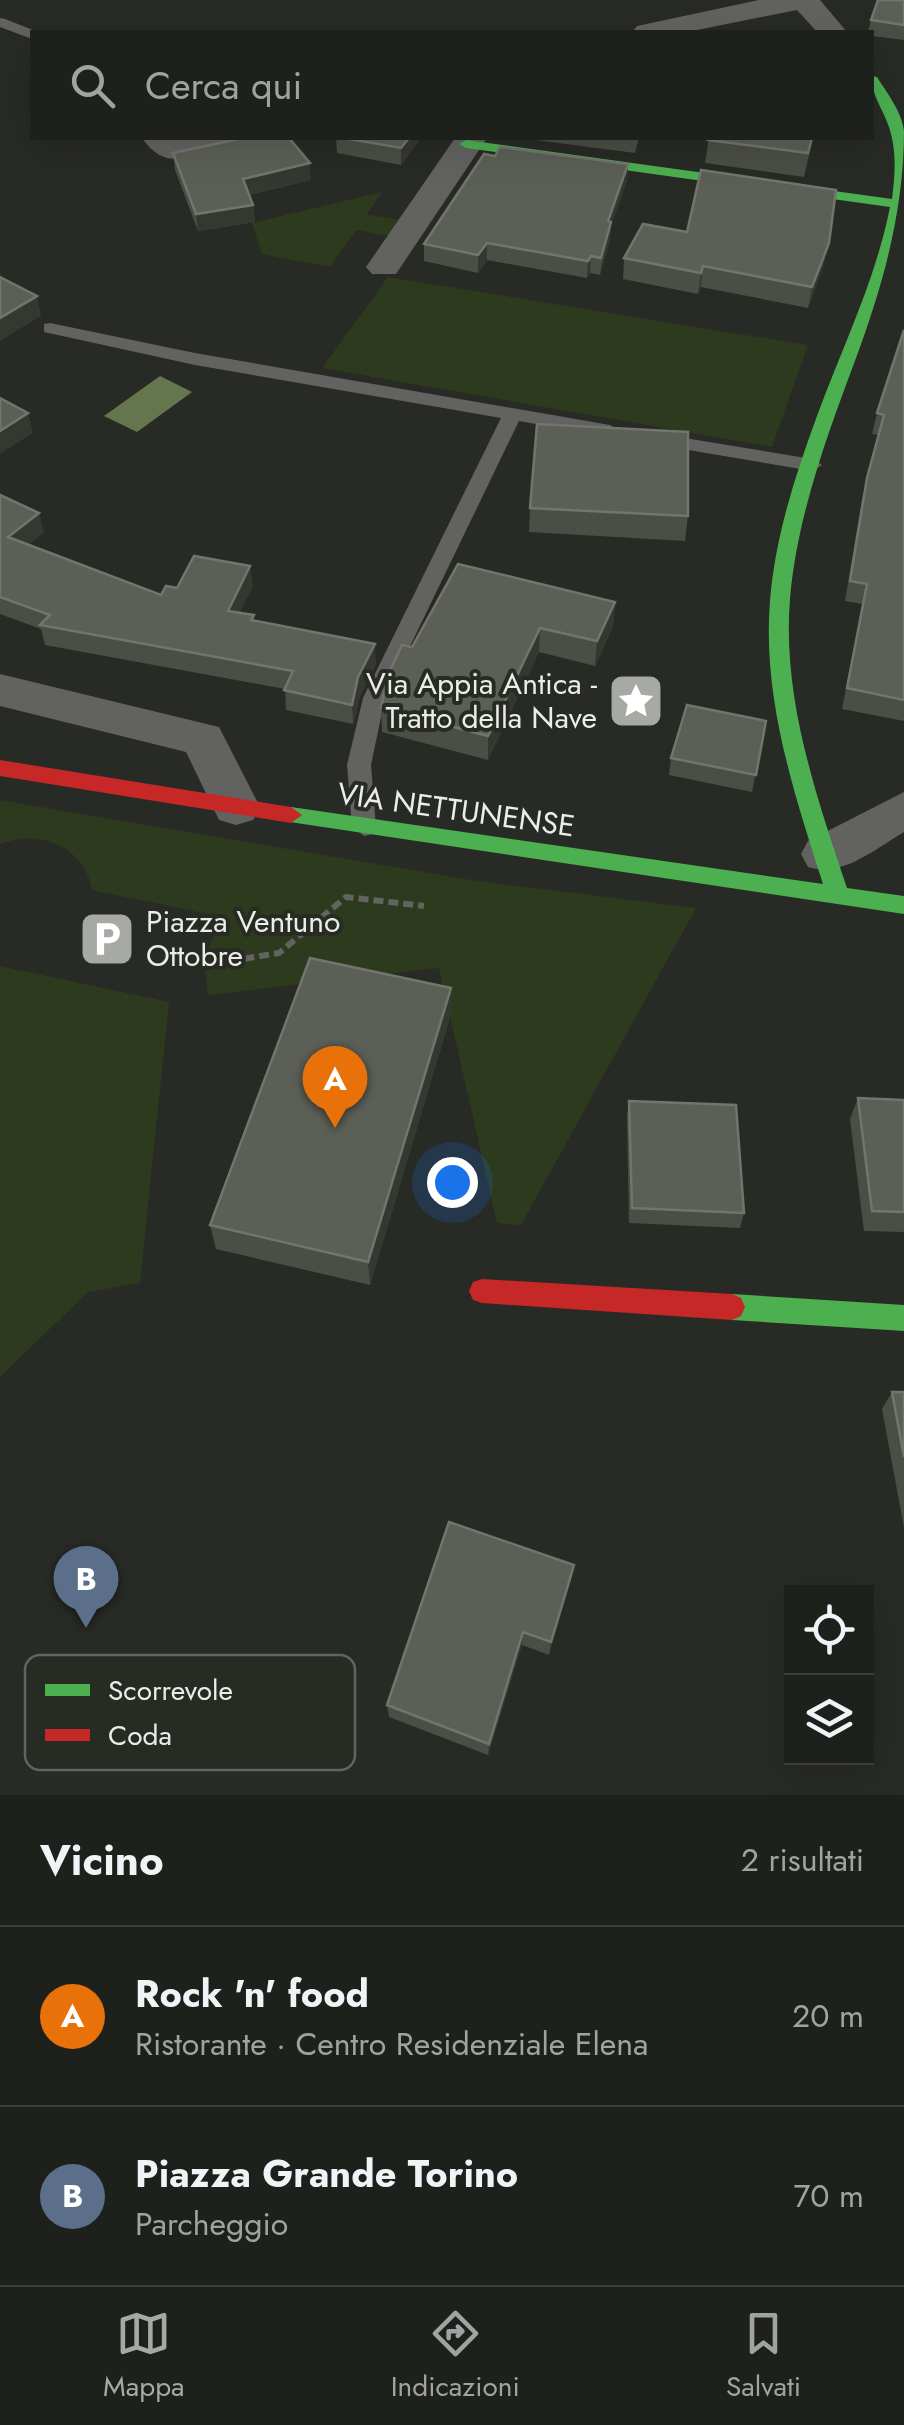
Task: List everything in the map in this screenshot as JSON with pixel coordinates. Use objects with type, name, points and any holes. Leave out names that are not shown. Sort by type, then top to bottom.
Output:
[{"type":"street","points":[[658,30],[802,0],[830,30]]},
{"type":"street","points":[[874,84],[898,127],[902,160],[898,204],[812,465],[785,562],[778,641],[798,764],[831,875],[904,810]]},
{"type":"street","points":[[160,140],[170,150],[209,140]]},
{"type":"street","points":[[384,267],[469,141],[898,204]]},
{"type":"street","points":[[0,690],[203,739],[236,807]]},
{"type":"street","name":"VIA NETTUNENSE","points":[[0,768],[364,827],[831,875],[904,905]]},
{"type":"street","points":[[482,1291],[904,1318]]},
{"type":"lane","points":[[0,22],[30,34]]},
{"type":"lane","points":[[50,328],[195,359],[812,465]]},
{"type":"lane","points":[[364,827],[359,765],[374,698],[512,415]]},
{"type":"path","points":[[200,966],[279,954],[346,896],[424,906]]},
{"type":"shaded area","points":[[382,192],[367,214],[399,220],[388,236],[356,230],[330,267],[262,254],[252,223]]},
{"type":"shaded area","points":[[388,277],[808,345],[772,447],[322,368]]},
{"type":"shaded area","points":[[160,376],[192,392],[137,432],[104,416]]},
{"type":"shaded area","points":[[0,800],[477,881],[696,908],[521,1225],[497,1223],[439,968],[208,995],[204,959],[222,917],[92,890],[80,862],[70,852],[45,840],[30,838],[0,844]]},
{"type":"shaded area","points":[[0,966],[169,1002],[140,1283],[88,1292],[0,1377]]},
{"type":"building","points":[[878,0],[904,0],[904,25],[871,20]]},
{"type":"building","points":[[234,140],[291,140],[310,163],[243,179],[253,205],[196,214],[173,153]]},
{"type":"building","points":[[355,140],[407,140],[401,148]]},
{"type":"building","points":[[708,140],[811,140],[808,153]]},
{"type":"building","points":[[500,147],[628,164],[608,221],[611,222],[601,258],[591,256],[588,261],[487,243],[478,255],[424,244],[484,154],[495,156]]},
{"type":"building","points":[[701,170],[836,190],[829,243],[812,287],[703,266],[701,273],[624,258],[643,224],[687,232]]},
{"type":"building","points":[[0,277],[37,296],[0,318]]},
{"type":"building","points":[[904,330],[904,700],[847,688],[867,584],[850,581],[867,478],[884,415],[877,413]]},
{"type":"building","points":[[0,398],[28,413],[0,431]]},
{"type":"building","points":[[537,424],[688,432],[688,516],[530,508]]},
{"type":"building","points":[[0,495],[39,513],[8,537],[161,595],[166,586],[177,588],[194,556],[250,566],[228,611],[254,615],[251,620],[375,644],[358,677],[352,705],[284,690],[293,671],[40,625],[50,615],[0,597]]},
{"type":"building","points":[[458,564],[615,602],[597,641],[540,628],[488,736],[381,708],[388,675],[402,645],[412,647]]},
{"type":"building","points":[[687,705],[766,721],[756,775],[671,758]]},
{"type":"building","points":[[310,958],[451,988],[368,1262],[210,1225]]},
{"type":"building","points":[[858,1098],[904,1100],[904,1212],[872,1211]]},
{"type":"building","points":[[629,1101],[736,1105],[744,1213],[632,1208]]},
{"type":"building","points":[[892,1392],[904,1392],[904,1457]]},
{"type":"building","points":[[449,1522],[574,1565],[551,1642],[523,1632],[489,1744],[387,1705]]},
{"type":"traffic: fast","points":[[838,896],[804,788],[787,714],[781,676],[780,601],[802,489],[885,254],[900,196],[899,136],[874,83]]},
{"type":"traffic: fast","points":[[466,144],[898,204]]},
{"type":"traffic: fast","points":[[291,815],[904,905]]},
{"type":"traffic: fast","points":[[732,1307],[904,1318]]},
{"type":"traffic: jam","points":[[0,768],[291,815]]},
{"type":"traffic: jam","points":[[482,1291],[732,1307]]},
{"type":"place","name":"Via Appia Antica - Tratto della Nave","points":[[636,701]]},
{"type":"place","name":"Piazza Ventuno Ottobre","points":[[107,939]]},
{"type":"place","name":"Rock 'n' food","points":[[335,1128]]},
{"type":"place","name":"Piazza Grande Torino","points":[[86,1628]]}]
